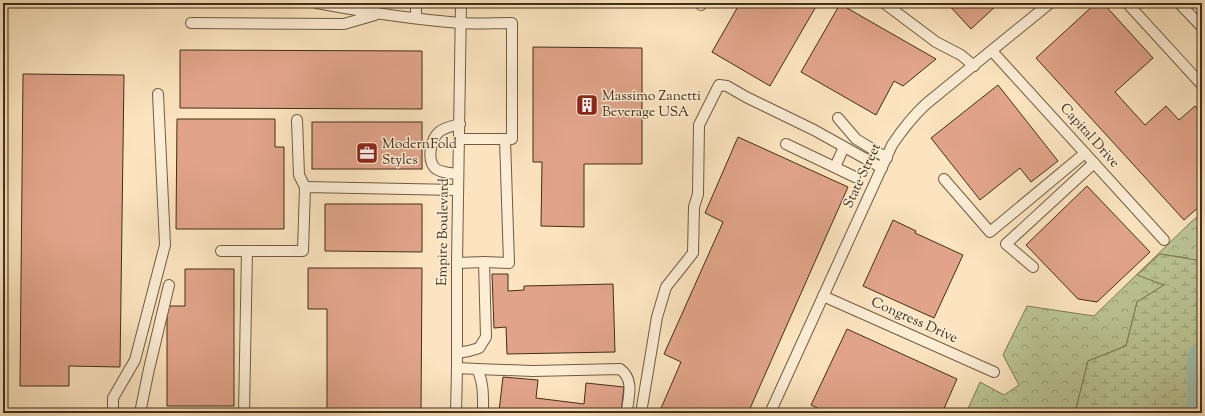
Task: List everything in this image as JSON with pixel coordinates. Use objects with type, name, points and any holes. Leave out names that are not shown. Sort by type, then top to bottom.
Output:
[{"type":"street","points":[[317,3],[377,14],[461,23],[512,23],[512,139],[459,139]]},
{"type":"street","points":[[416,3],[416,18]]},
{"type":"street","name":"Empire Boulevard","points":[[456,413],[461,3]]},
{"type":"street","points":[[884,3],[936,42],[961,55],[974,66]]},
{"type":"street","name":"State Street","points":[[770,413],[892,145],[901,131],[912,117],[926,104],[1050,3]]},
{"type":"street","points":[[1127,3],[1202,85]]},
{"type":"street","points":[[1179,3],[1202,27]]},
{"type":"street","points":[[191,23],[344,24],[377,14]]},
{"type":"street","name":"Capital Drive","points":[[992,51],[1164,240]]},
{"type":"street","points":[[642,413],[657,317],[666,287],[693,253],[694,207],[698,194],[699,125],[719,85],[727,86],[746,97],[814,130],[882,168]]},
{"type":"street","points":[[114,413],[114,398],[135,360],[165,245],[158,94]]},
{"type":"street","points":[[838,118],[856,139],[887,158]]},
{"type":"street","points":[[221,251],[303,251],[305,187],[298,175],[297,120]]},
{"type":"street","points":[[458,174],[439,170],[434,167],[431,158],[431,150],[438,133],[446,128],[460,124]]},
{"type":"street","points":[[457,263],[509,262],[505,139]]},
{"type":"street","points":[[786,144],[855,177]]},
{"type":"street","points":[[835,167],[844,147]]},
{"type":"street","points":[[944,179],[990,232],[1085,153]]},
{"type":"street","points":[[1033,267],[1006,244],[1094,163]]},
{"type":"street","points":[[305,187],[458,190]]},
{"type":"street","points":[[244,413],[247,251]]},
{"type":"street","points":[[457,353],[480,348],[486,336],[484,262]]},
{"type":"street","points":[[140,413],[169,285]]},
{"type":"street","name":"Congress Drive","points":[[823,296],[994,372]]},
{"type":"street","points":[[457,368],[533,371],[620,369],[626,375],[630,383],[627,410]]},
{"type":"street","points":[[477,369],[482,387],[483,413]]},
{"type":"green space","points":[[1202,213],[1202,285],[1194,283],[1188,258],[1160,254],[1138,275],[1164,285],[1137,302],[1126,346],[1088,361],[1075,413],[966,413],[980,382],[1004,395],[1019,385],[1003,355],[1027,306],[1094,316]]},
{"type":"green space","points":[[1160,254],[1202,261],[1202,413],[1075,413],[1088,361],[1126,346],[1137,302],[1164,285],[1137,275]]},
{"type":"building","points":[[740,3],[818,3],[770,86],[712,52]]},
{"type":"building","points":[[947,3],[999,3],[971,29]]},
{"type":"building","points":[[1096,3],[1103,3],[1153,58],[1115,92],[1145,125],[1166,106],[1179,120],[1195,106],[1202,114],[1202,204],[1184,220],[1036,58]]},
{"type":"building","points":[[840,4],[936,59],[903,86],[894,81],[876,115],[801,72]]},
{"type":"building","name":"Massimo Zanetti Beverage USA","points":[[533,47],[642,48],[642,164],[584,164],[584,227],[541,226],[542,162],[533,162]]},
{"type":"building","points":[[180,50],[422,51],[422,109],[180,108]]},
{"type":"building","points":[[23,74],[124,75],[120,367],[69,366],[69,386],[20,386]]},
{"type":"building","points":[[998,85],[1058,161],[1031,182],[1020,168],[980,200],[931,138]]},
{"type":"building","points":[[177,119],[275,119],[275,147],[284,147],[284,229],[176,229]]},
{"type":"building","name":"ModernFold Styles","points":[[312,122],[422,122],[422,169],[312,169]]},
{"type":"building","points":[[738,137],[848,187],[748,413],[659,413],[681,362],[664,354],[723,222],[705,213]]},
{"type":"building","points":[[1087,186],[1150,252],[1097,302],[1078,299],[1026,245]]},
{"type":"building","points":[[325,204],[422,204],[422,252],[325,251]]},
{"type":"building","points":[[893,220],[916,231],[915,233],[963,255],[934,318],[863,286]]},
{"type":"building","points":[[308,268],[422,268],[421,411],[327,411],[327,309],[308,309]]},
{"type":"building","points":[[185,269],[234,269],[234,406],[167,406],[167,306],[185,306]]},
{"type":"building","points":[[492,274],[508,274],[508,291],[524,290],[524,286],[613,284],[615,352],[507,354],[506,327],[494,328]]},
{"type":"building","points":[[847,329],[957,379],[942,413],[828,413],[811,405]]},
{"type":"building","points":[[503,377],[538,380],[536,398],[584,404],[586,383],[624,387],[621,413],[507,413],[499,411]]},
{"type":"waterway","points":[[1192,413],[1196,400],[1195,366],[1198,352],[1202,350]]},
{"type":"place","name":"Massimo Zanetti Beverage USA","points":[[587,105]]},
{"type":"place","name":"ModernFold Styles","points":[[367,153]]}]
